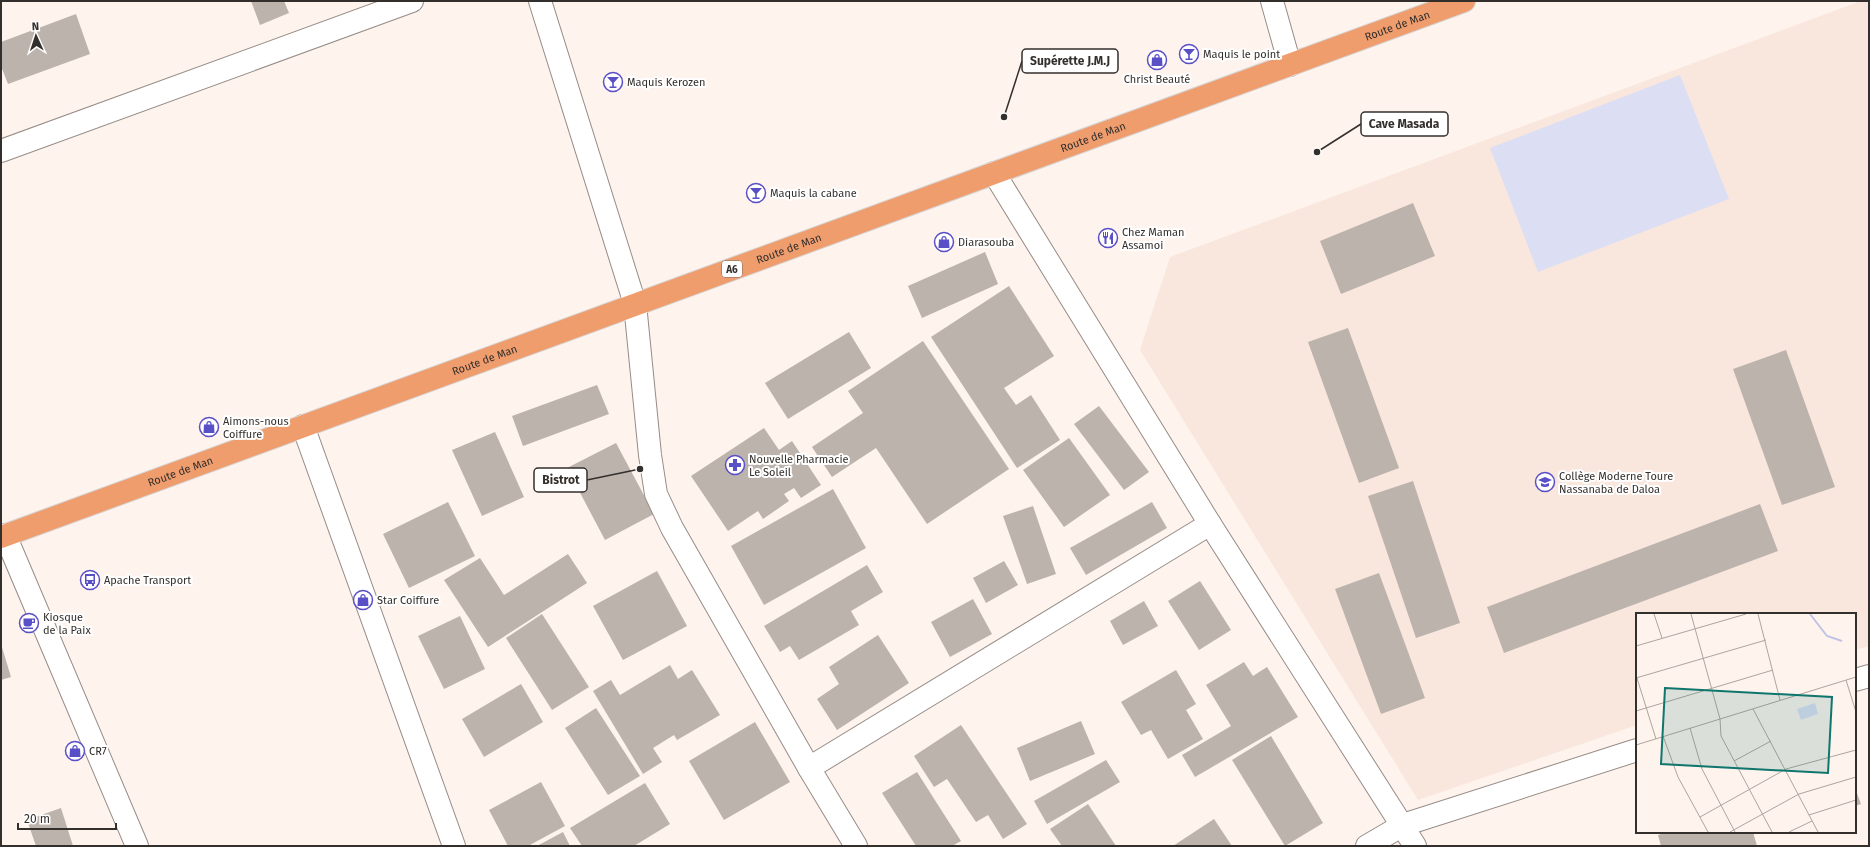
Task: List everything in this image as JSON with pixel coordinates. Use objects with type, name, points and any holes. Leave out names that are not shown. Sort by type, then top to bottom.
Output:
[{"type":"highway","name":"Route de Man","points":[[3,536],[1464,1]]},
{"type":"street","points":[[1,151],[412,1]]},
{"type":"street","points":[[540,1],[636,304],[650,455],[656,494],[672,528],[809,768],[856,846]]},
{"type":"street","points":[[1272,1],[1290,65]]},
{"type":"street","points":[[994,173],[1210,524],[1415,846]]},
{"type":"street","points":[[303,426],[454,846]]},
{"type":"street","points":[[809,768],[1210,524]]},
{"type":"street","points":[[3,536],[137,846]]},
{"type":"street","points":[[1856,680],[1869,676]]},
{"type":"street","points":[[1367,846],[1403,825],[1636,750]]},
{"type":"shaded area","name":"Collège Moderne Toure Nassanaba de Daloa","points":[[1861,1],[1869,1],[1869,646],[1856,650],[1856,613],[1636,613],[1636,725],[1418,800],[1140,350],[1170,257]]},
{"type":"shaded area","points":[[1680,75],[1729,199],[1538,272],[1490,148]]},
{"type":"building","points":[[251,1],[284,1],[289,13],[260,25]]},
{"type":"building","points":[[76,14],[90,54],[8,84],[1,66],[1,42]]},
{"type":"building","points":[[1413,203],[1435,256],[1341,294],[1320,241]]},
{"type":"building","points":[[985,252],[998,284],[922,318],[908,286]]},
{"type":"building","points":[[1009,286],[1054,356],[1004,388],[1016,405],[1031,395],[1060,440],[1017,468],[931,337]]},
{"type":"building","points":[[1348,328],[1399,468],[1359,483],[1308,342]]},
{"type":"building","points":[[849,332],[871,368],[788,419],[765,383]]},
{"type":"building","points":[[923,341],[1009,469],[927,524],[876,448],[832,477],[812,447],[863,413],[848,391]]},
{"type":"building","points":[[1786,350],[1835,487],[1782,505],[1733,369]]},
{"type":"building","points":[[597,385],[609,414],[523,446],[512,416]]},
{"type":"building","points":[[1099,406],[1149,472],[1124,490],[1074,424]]},
{"type":"building","points":[[764,428],[779,450],[792,441],[821,485],[801,498],[794,488],[784,494],[789,501],[763,519],[758,511],[728,531],[691,476]]},
{"type":"building","points":[[495,432],[524,497],[482,516],[452,450]]},
{"type":"building","points":[[1069,438],[1110,495],[1064,527],[1023,470]]},
{"type":"building","points":[[616,443],[654,514],[605,540],[567,468]]},
{"type":"building","points":[[1413,481],[1460,623],[1416,638],[1368,496]]},
{"type":"building","points":[[833,489],[866,548],[764,605],[731,546]]},
{"type":"building","points":[[448,502],[475,556],[409,588],[383,534]]},
{"type":"building","points":[[1152,502],[1167,528],[1086,575],[1070,548]]},
{"type":"building","points":[[1760,504],[1778,551],[1504,653],[1487,607]]},
{"type":"building","points":[[1033,506],[1056,574],[1027,584],[1003,516]]},
{"type":"building","points":[[568,554],[587,583],[488,647],[444,580],[480,558],[504,595]]},
{"type":"building","points":[[1004,561],[1018,585],[986,603],[973,578]]},
{"type":"building","points":[[867,565],[883,592],[851,611],[859,625],[799,660],[790,646],[780,652],[764,626]]},
{"type":"building","points":[[657,571],[687,626],[623,660],[593,606]]},
{"type":"building","points":[[1379,573],[1425,698],[1381,714],[1335,589]]},
{"type":"building","points":[[1200,581],[1231,630],[1199,650],[1168,601]]},
{"type":"building","points":[[973,599],[992,634],[950,657],[931,622]]},
{"type":"building","points":[[1144,601],[1158,626],[1123,645],[1110,621]]},
{"type":"building","points":[[542,614],[589,687],[552,710],[506,638]]},
{"type":"building","points":[[460,616],[485,669],[444,689],[418,636]]},
{"type":"building","points":[[878,635],[909,683],[837,730],[817,699],[839,684],[829,667]]},
{"type":"building","points":[[1,644],[11,677],[1,680]]},
{"type":"building","points":[[1244,662],[1253,676],[1267,667],[1298,717],[1195,777],[1182,755],[1231,726],[1206,685]]},
{"type":"building","points":[[670,665],[678,679],[692,670],[720,715],[677,740],[674,735],[653,748],[662,762],[643,774],[593,691],[611,680],[620,695]]},
{"type":"building","points":[[1176,670],[1196,704],[1186,710],[1203,739],[1168,759],[1151,730],[1141,735],[1121,702]]},
{"type":"building","points":[[521,684],[543,722],[484,757],[462,719]]},
{"type":"building","points":[[596,708],[640,776],[608,795],[565,728]]},
{"type":"building","points":[[1081,721],[1095,754],[1030,781],[1017,748]]},
{"type":"building","points":[[755,722],[790,782],[724,820],[689,761]]},
{"type":"building","points":[[961,725],[1027,824],[1003,839],[988,815],[976,822],[947,779],[934,787],[914,756]]},
{"type":"building","points":[[1271,736],[1323,823],[1285,846],[1232,760]]},
{"type":"building","points":[[1106,760],[1120,782],[1047,824],[1034,801]]},
{"type":"building","points":[[917,772],[961,841],[952,846],[916,846],[882,793]]},
{"type":"building","points":[[541,782],[565,826],[528,846],[508,846],[489,810]]},
{"type":"building","points":[[645,783],[670,824],[634,846],[582,846],[570,828]]},
{"type":"building","points":[[1856,791],[1861,804],[1856,806]]},
{"type":"building","points":[[1088,804],[1116,846],[1062,846],[1050,829]]},
{"type":"building","points":[[61,808],[73,846],[36,846],[27,820]]},
{"type":"building","points":[[1214,819],[1232,846],[1173,846]]},
{"type":"building","points":[[563,832],[570,846],[537,846]]},
{"type":"building","points":[[1665,833],[1753,833],[1757,846],[1661,846],[1658,835]]},
{"type":"place","name":"Maquis le point","points":[[1189,54]]},
{"type":"place","name":"Christ Beauté","points":[[1157,60]]},
{"type":"place","name":"Maquis Kerozen","points":[[613,82]]},
{"type":"place","name":"Supérette J.M.J","points":[[1004,117]]},
{"type":"place","name":"Cave Masada","points":[[1317,152]]},
{"type":"place","name":"Maquis la cabane","points":[[756,193]]},
{"type":"place","name":"Chez Maman Assamoi","points":[[1108,238]]},
{"type":"place","name":"Diarasouba","points":[[944,242]]},
{"type":"place","name":"Aimons-nous Coiffure","points":[[209,427]]},
{"type":"place","name":"Nouvelle Pharmacie Le Soleil","points":[[735,465]]},
{"type":"place","name":"Bistrot","points":[[640,469]]},
{"type":"place","name":"Collège Moderne Toure Nassanaba de Daloa","points":[[1545,482]]},
{"type":"place","name":"Apache Transport","points":[[90,580]]},
{"type":"place","name":"Star Coiffure","points":[[363,600]]},
{"type":"place","name":"Kiosque de la Paix","points":[[29,623]]},
{"type":"place","name":"CR7","points":[[75,751]]}]
